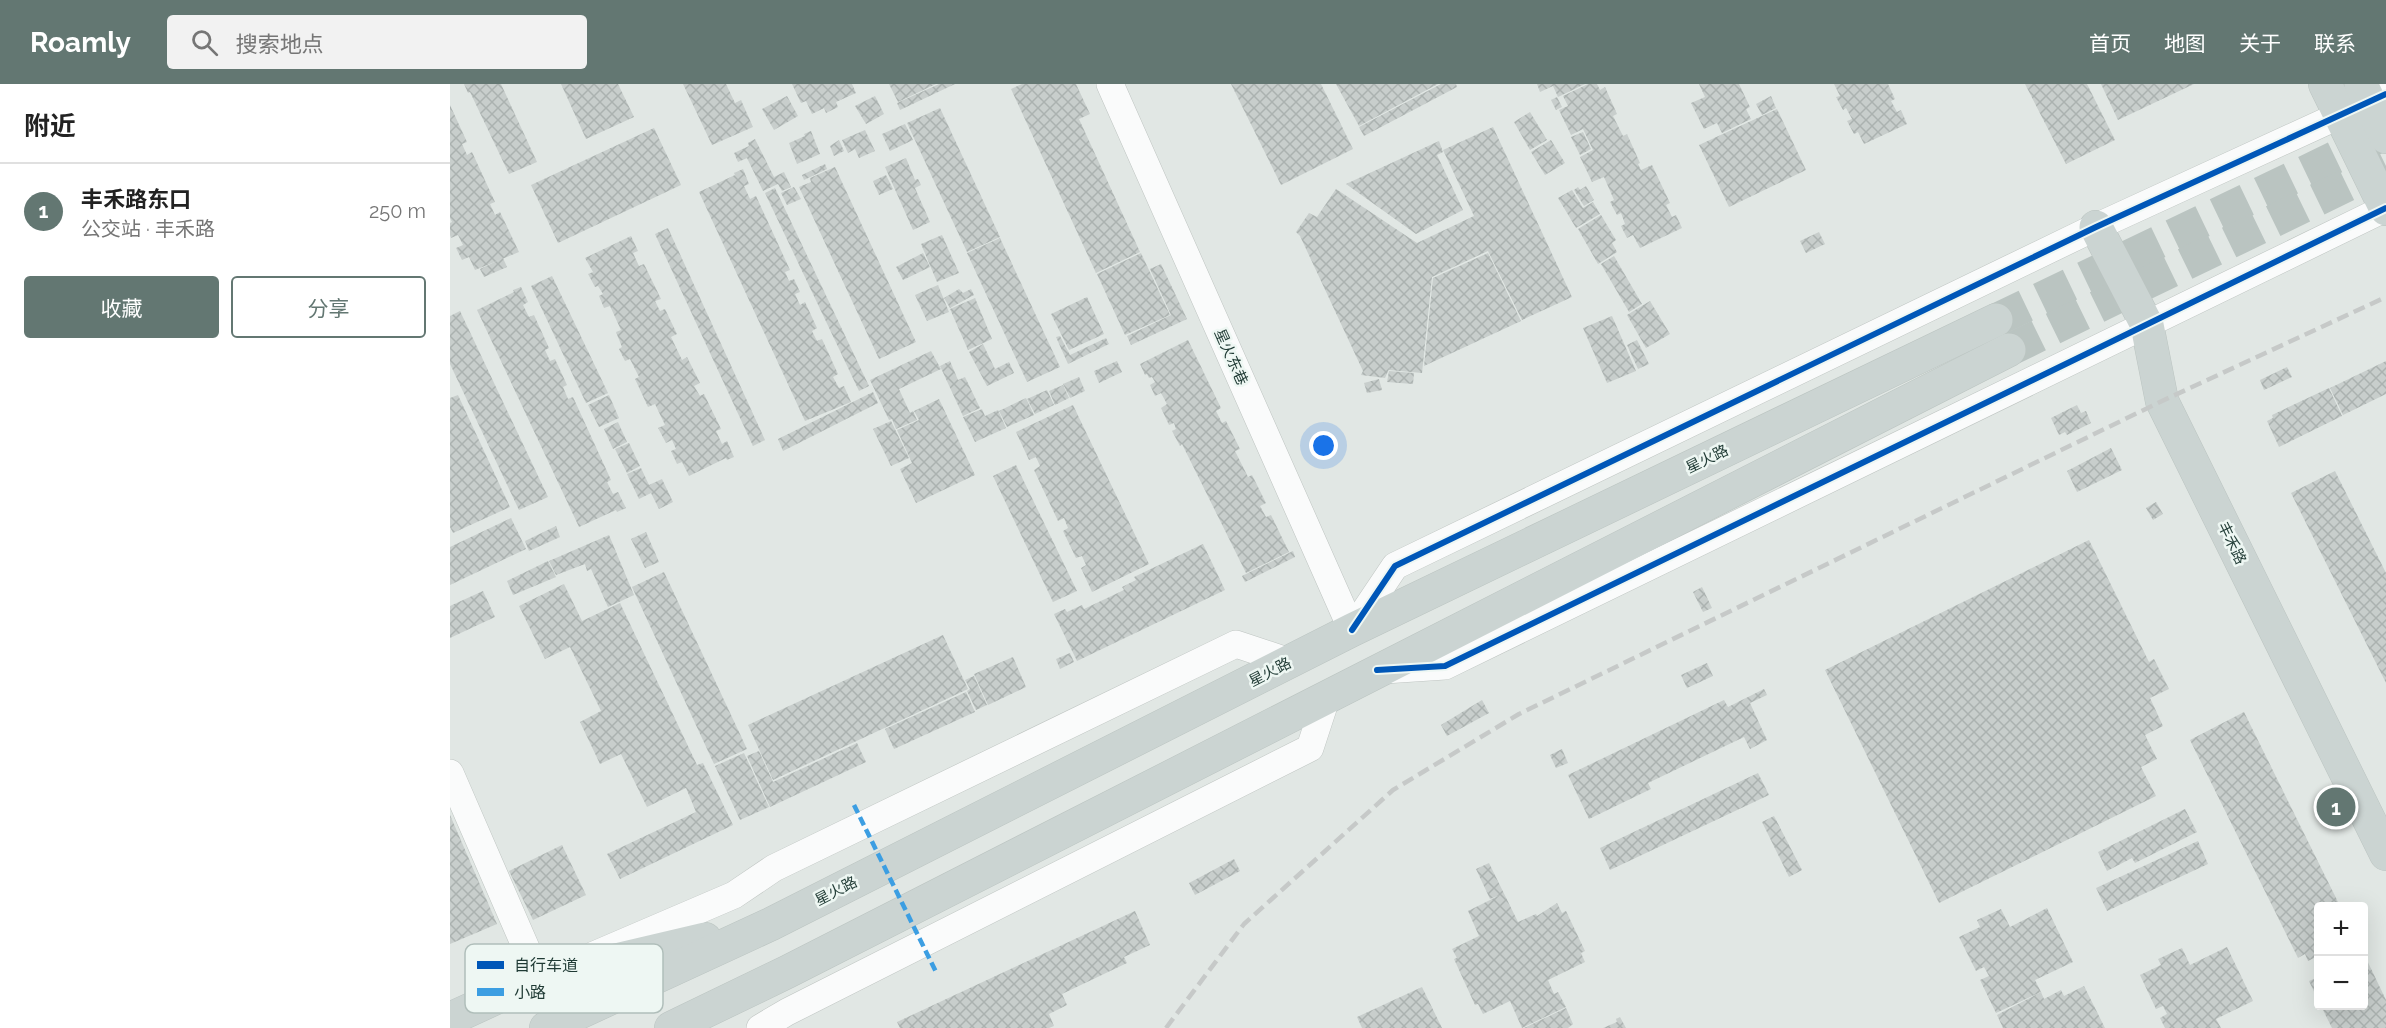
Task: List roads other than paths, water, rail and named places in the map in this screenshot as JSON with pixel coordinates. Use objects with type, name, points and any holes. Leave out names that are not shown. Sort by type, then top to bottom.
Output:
[{"type":"main road","points":[[2325,84],[2386,209]]},
{"type":"main road","points":[[2372,93],[2386,138]]},
{"type":"main road","name":"丰禾路","points":[[2096,227],[2147,325],[2162,401],[2386,854]]},
{"type":"main road","name":"星火路","points":[[663,974],[771,924],[1352,630],[1996,320]]},
{"type":"main road","points":[[671,1028],[787,972],[2009,350]]},
{"type":"main road","points":[[663,949],[771,924]]},
{"type":"main road","points":[[721,1028],[787,972]]},
{"type":"main road","points":[[450,1019],[465,1012]]},
{"type":"main road","name":"星火路","points":[[546,1028],[578,1013]]},
{"type":"street","name":"星火东巷","points":[[1110,84],[1352,630]]},
{"type":"street","points":[[1352,630],[1395,566],[2096,227],[2340,116],[2372,93]]},
{"type":"street","points":[[1377,670],[1445,666],[2386,209]]},
{"type":"street","points":[[619,944],[734,895],[774,868],[1236,644],[1290,662]]},
{"type":"street","points":[[760,1028],[787,1012],[1310,748],[1327,696]]},
{"type":"street","points":[[450,773],[524,944]]},
{"type":"tunnel","points":[[1996,320],[2382,135]]},
{"type":"tunnel","points":[[2009,350],[2386,166]]},
{"type":"railway","points":[[1166,1028],[1244,924],[1393,790],[1519,714],[2162,401],[2386,297]]},
{"type":"place","name":"丰禾路东口","points":[[2336,807]]}]
